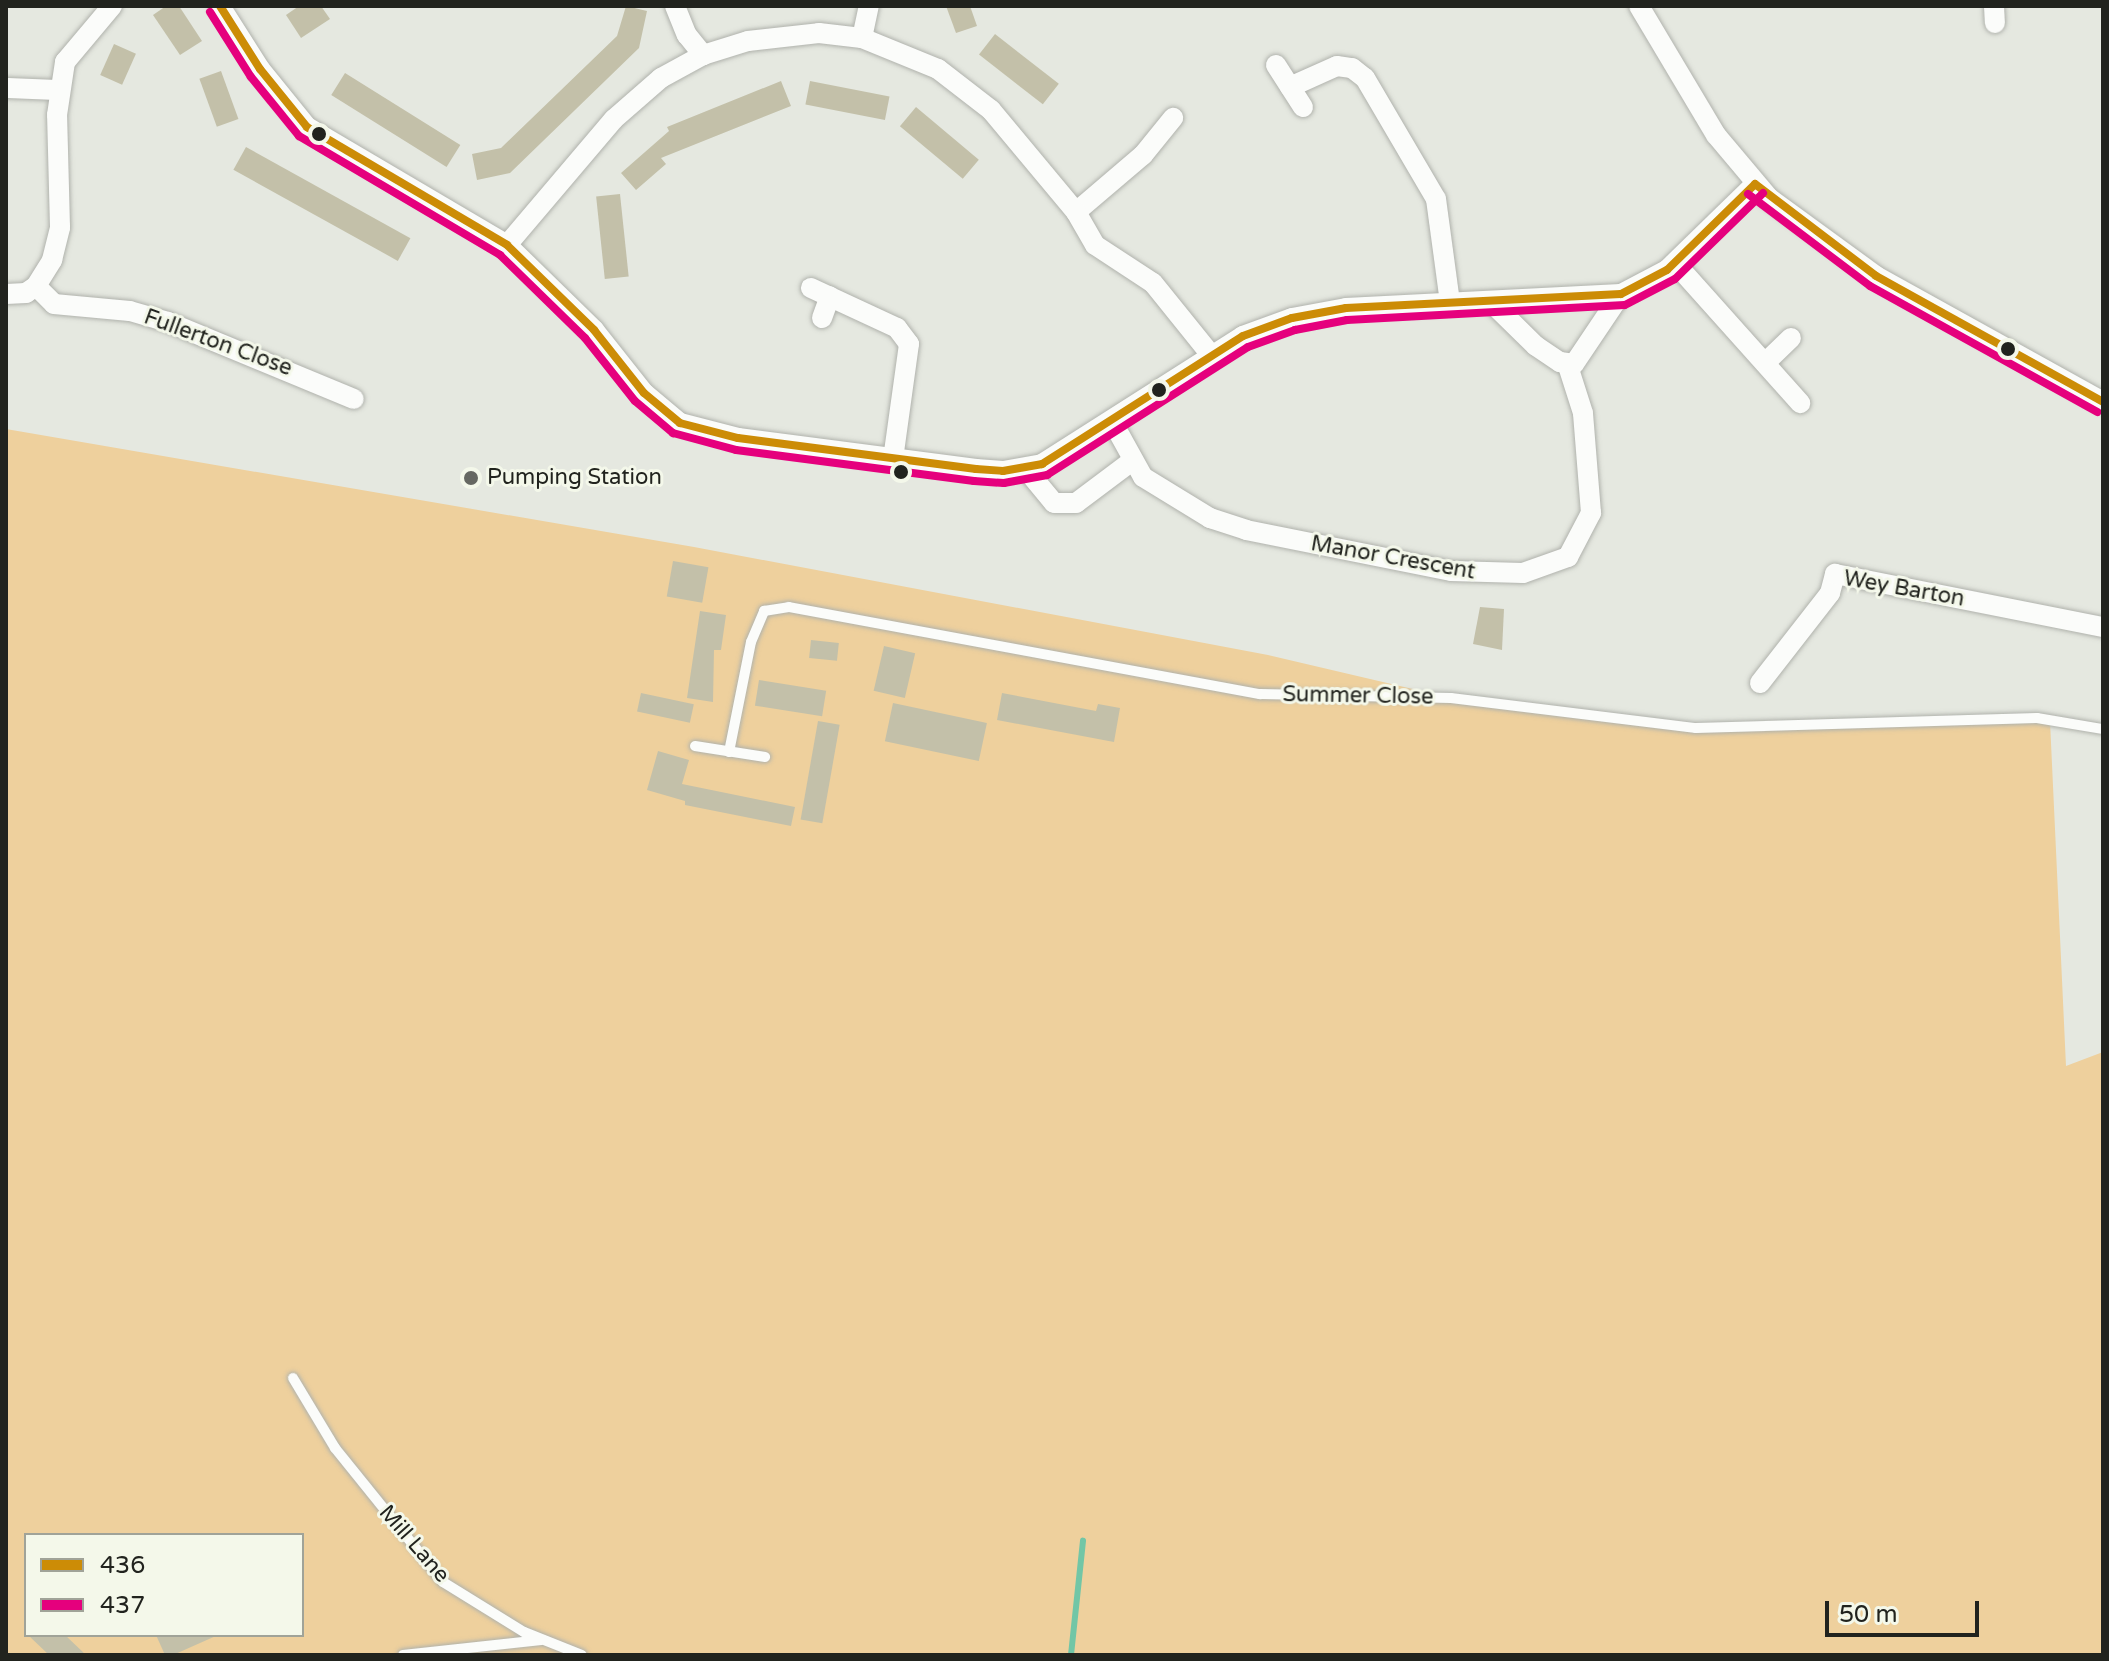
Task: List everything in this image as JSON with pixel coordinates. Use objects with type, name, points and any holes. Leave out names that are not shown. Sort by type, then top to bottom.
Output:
[{"type":"street","points":[[6,294],[26,293],[36,286],[52,260],[60,227],[59,90],[75,44],[112,6]]},
{"type":"street","points":[[675,6],[687,35],[703,55]]},
{"type":"street","points":[[862,38],[869,6]]},
{"type":"street","points":[[1639,6],[1716,135],[1755,184],[1876,276],[2103,402]]},
{"type":"street","points":[[226,8],[260,69],[307,127],[507,245],[594,330],[660,410],[680,423],[738,438],[893,459],[1003,471],[1042,464],[1243,336],[1292,318],[1346,308],[1621,294],[1651,282],[1675,263],[1755,184]]},
{"type":"street","points":[[507,245],[614,119],[661,78],[703,55],[748,41],[819,33],[862,38],[938,69],[991,110],[1076,212],[1095,245],[1153,283],[1211,355]]},
{"type":"street","points":[[1276,65],[1303,107]]},
{"type":"street","points":[[1290,87],[1337,66],[1352,68],[1365,78],[1436,199],[1450,303]]},
{"type":"street","points":[[6,88],[59,90]]},
{"type":"street","points":[[1076,212],[1143,155],[1173,118]]},
{"type":"street","points":[[1675,263],[1800,403]]},
{"type":"street","name":"Fullerton Close","points":[[36,286],[54,304],[130,311],[168,322],[354,399]]},
{"type":"street","points":[[822,318],[821,292],[897,328],[909,344],[893,459]]},
{"type":"street","points":[[1490,301],[1536,346],[1574,364],[1598,335],[1621,294]]},
{"type":"street","points":[[1765,363],[1791,338]]},
{"type":"street","name":"Manor Crescent","points":[[1112,421],[1143,477],[1179,501],[1246,530],[1451,571],[1482,575],[1543,569],[1568,557],[1591,513],[1583,413],[1567,363]]},
{"type":"street","points":[[1025,468],[1041,494],[1054,503],[1076,503],[1132,461]]},
{"type":"street","name":"Wey Barton","points":[[1760,683],[1830,593],[1835,574],[2103,627]]},
{"type":"lane","name":"Summer Close","points":[[729,752],[751,642],[764,611],[789,607],[1260,694],[1451,698],[1696,728],[2037,718],[2103,729]]},
{"type":"lane","points":[[695,746],[765,757]]},
{"type":"lane","name":"Mill Lane","points":[[293,1378],[335,1448],[443,1582],[543,1640],[582,1655]]},
{"type":"lane","points":[[403,1655],[543,1640]]},
{"type":"shaded area","points":[[6,429],[694,547],[1268,655],[1451,698],[1696,728],[2050,721],[2066,1066],[2103,1052],[2103,1655],[6,1655]]},
{"type":"building","points":[[166,6],[179,6],[202,41],[180,55],[153,15]]},
{"type":"building","points":[[299,6],[321,6],[330,19],[301,38],[286,15]]},
{"type":"building","points":[[626,6],[647,11],[639,48],[510,173],[477,180],[472,154],[501,148],[617,36]]},
{"type":"building","points":[[946,6],[970,6],[977,26],[956,33]]},
{"type":"building","points":[[995,34],[1059,84],[1043,104],[979,54]]},
{"type":"building","points":[[114,44],[136,54],[122,85],[100,75]]},
{"type":"building","points":[[221,71],[238,119],[217,127],[199,79]]},
{"type":"building","points":[[345,73],[460,145],[447,167],[331,95]]},
{"type":"building","points":[[781,81],[791,106],[661,158],[666,164],[636,190],[621,173],[669,131],[667,127]]},
{"type":"building","points":[[810,81],[890,96],[885,120],[805,105]]},
{"type":"building","points":[[916,107],[979,160],[963,179],[900,126]]},
{"type":"building","points":[[246,147],[410,238],[398,261],[233,170]]},
{"type":"building","points":[[620,194],[629,277],[605,279],[596,197]]},
{"type":"building","points":[[673,561],[708,567],[702,603],[667,596]]},
{"type":"building","points":[[1480,607],[1504,609],[1502,650],[1473,644]]},
{"type":"building","points":[[700,611],[726,615],[721,650],[714,650],[713,702],[687,698]]},
{"type":"building","points":[[811,640],[839,643],[837,661],[809,658]]},
{"type":"building","points":[[884,646],[915,653],[905,698],[874,691]]},
{"type":"building","points":[[759,680],[826,691],[822,716],[755,706]]},
{"type":"building","points":[[641,693],[694,704],[690,723],[637,712]]},
{"type":"building","points":[[1002,693],[1096,711],[1098,704],[1120,708],[1114,742],[997,720]]},
{"type":"building","points":[[893,703],[987,723],[979,761],[885,741]]},
{"type":"building","points":[[818,721],[840,725],[822,823],[801,819]]},
{"type":"building","points":[[658,751],[689,760],[682,784],[795,807],[791,826],[685,805],[685,801],[647,790]]},
{"type":"building","points":[[30,1637],[67,1637],[86,1655],[49,1655]]},
{"type":"building","points":[[157,1637],[214,1637],[173,1655],[165,1655]]},
{"type":"waterway","points":[[1071,1655],[1083,1541]]},
{"type":"transit line","name":"436","points":[[220,6],[260,69],[307,127],[507,245],[594,330],[644,393],[680,423],[738,438],[976,469],[1003,471],[1042,464],[1243,336],[1292,318],[1346,308],[1621,294],[1667,270],[1755,184]]},
{"type":"transit line","name":"437","points":[[210,12],[251,77],[299,136],[500,255],[585,338],[635,401],[673,433],[736,450],[974,481],[1004,483],[1047,475],[1248,347],[1295,330],[1347,320],[1625,305],[1675,279],[1763,193]]},
{"type":"transit line","name":"436","points":[[1755,184],[1876,276],[2103,402]]},
{"type":"transit line","name":"437","points":[[1748,194],[1870,286],[2097,412]]},
{"type":"place","name":"Pumping Station","points":[[471,478]]}]
